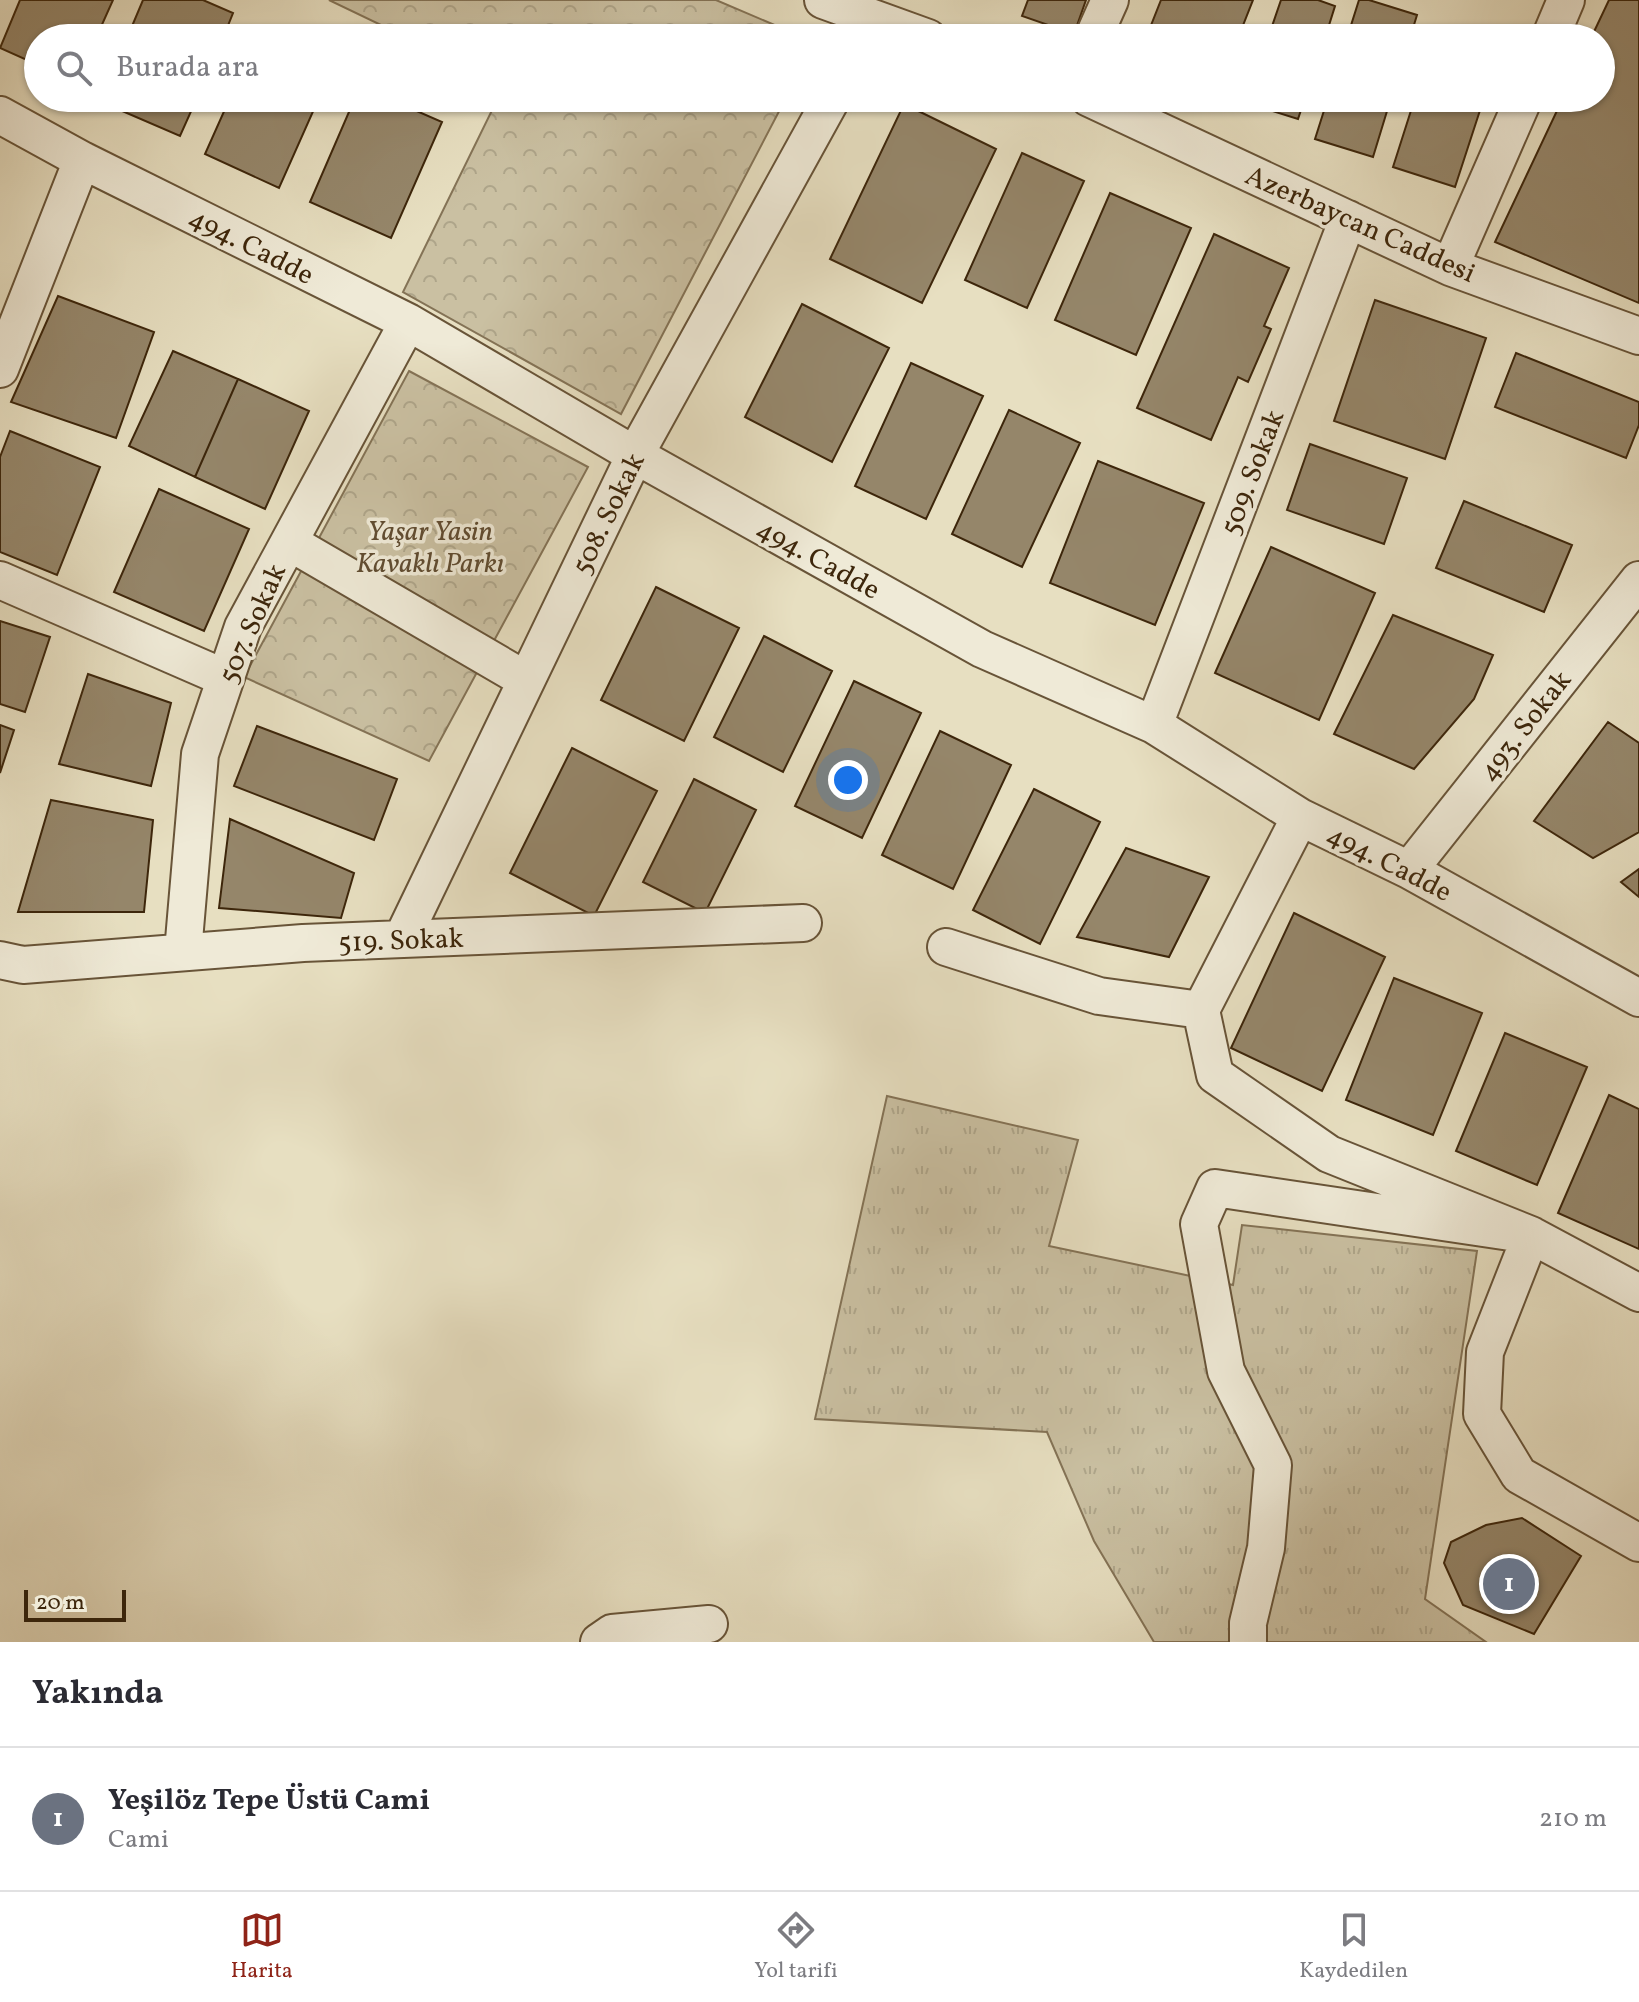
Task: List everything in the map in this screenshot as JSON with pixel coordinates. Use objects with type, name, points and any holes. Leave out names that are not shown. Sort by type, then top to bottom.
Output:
[{"type":"street","points":[[823,0],[874,19]]},
{"type":"street","points":[[1099,24],[1110,0]]},
{"type":"street","points":[[1555,24],[1564,0]]},
{"type":"street","name":"508. Sokak","points":[[402,939],[635,455],[824,112]]},
{"type":"street","name":"Azerbaycan Caddesi","points":[[1119,112],[1450,267],[1639,336]]},
{"type":"street","points":[[1450,267],[1518,112]]},
{"type":"street","name":"494. Cadde","points":[[0,115],[82,160],[408,322],[635,455],[982,649],[1154,725],[1300,817],[1409,870],[1639,998]]},
{"type":"street","points":[[0,369],[82,160]]},
{"type":"street","name":"509. Sokak","points":[[1154,725],[1348,219]]},
{"type":"street","name":"507. Sokak","points":[[183,952],[200,754],[243,627],[408,322]]},
{"type":"street","points":[[289,542],[526,680]]},
{"type":"street","points":[[0,580],[225,678]]},
{"type":"street","name":"493. Sokak","points":[[1409,870],[1639,580]]},
{"type":"street","points":[[1300,817],[1201,1010],[1215,1075],[1329,1154],[1531,1235],[1639,1293]]},
{"type":"street","name":"519. Sokak","points":[[0,960],[23,965],[402,939],[803,923]]},
{"type":"street","points":[[946,947],[1099,996],[1201,1010]]},
{"type":"street","points":[[1248,1642],[1248,1623],[1266,1548],[1273,1465],[1226,1371],[1199,1224],[1215,1188],[1531,1235]]},
{"type":"street","points":[[1531,1235],[1485,1352],[1482,1414],[1519,1475],[1639,1543]]},
{"type":"street","points":[[599,1642],[612,1633],[709,1624]]},
{"type":"green space","points":[[329,0],[716,0],[772,24],[379,24]]},
{"type":"green space","points":[[491,112],[779,112],[621,414],[403,292]]},
{"type":"green space","name":"Yaşar Yasin Kavaklı Parkı","points":[[409,371],[588,467],[429,761],[244,677]]},
{"type":"green space","points":[[887,1096],[1078,1140],[1049,1246],[1233,1285],[1242,1225],[1477,1251],[1425,1599],[1486,1642],[1154,1642],[1094,1541],[1047,1432],[815,1419]]},
{"type":"building","points":[[20,0],[113,0],[102,24],[24,24],[24,59],[0,48]]},
{"type":"building","points":[[143,0],[203,0],[233,13],[229,24],[133,24]]},
{"type":"building","points":[[1028,0],[1086,0],[1078,24],[1045,24],[1022,16]]},
{"type":"building","points":[[1161,0],[1253,0],[1244,24],[1152,24]]},
{"type":"building","points":[[1281,0],[1318,0],[1335,6],[1329,24],[1273,24]]},
{"type":"building","points":[[1359,0],[1369,0],[1417,15],[1414,24],[1351,24]]},
{"type":"building","points":[[1609,0],[1639,0],[1639,303],[1495,242],[1556,112],[1615,112],[1615,24],[1598,24]]},
{"type":"building","points":[[124,112],[191,112],[180,136]]},
{"type":"building","points":[[224,112],[313,112],[279,188],[205,154]]},
{"type":"building","points":[[349,112],[419,112],[442,122],[391,238],[310,202]]},
{"type":"building","points":[[900,112],[920,112],[996,149],[922,303],[830,259]]},
{"type":"building","points":[[1276,112],[1300,112],[1298,119]]},
{"type":"building","points":[[1324,112],[1387,112],[1373,157],[1315,139]]},
{"type":"building","points":[[1411,112],[1479,112],[1455,187],[1393,167]]},
{"type":"building","points":[[1022,153],[1084,181],[1027,308],[965,280]]},
{"type":"building","points":[[1110,193],[1191,228],[1136,355],[1055,320]]},
{"type":"building","points":[[1214,234],[1289,268],[1264,326],[1271,329],[1248,382],[1238,377],[1211,440],[1137,408]]},
{"type":"building","points":[[58,296],[154,332],[116,438],[11,402]]},
{"type":"building","points":[[1375,300],[1486,338],[1445,459],[1334,421]]},
{"type":"building","points":[[802,304],[889,348],[832,462],[745,417]]},
{"type":"building","points":[[173,351],[238,379],[195,477],[129,446]]},
{"type":"building","points":[[1516,353],[1639,402],[1639,425],[1626,458],[1495,407]]},
{"type":"building","points":[[911,363],[983,396],[926,519],[855,486]]},
{"type":"building","points":[[238,379],[309,411],[265,509],[195,477]]},
{"type":"building","points":[[1009,410],[1080,443],[1022,567],[952,534]]},
{"type":"building","points":[[10,431],[100,467],[57,575],[0,552],[0,457]]},
{"type":"building","points":[[1310,444],[1407,478],[1384,544],[1287,510]]},
{"type":"building","points":[[1098,461],[1204,503],[1155,625],[1050,583]]},
{"type":"building","points":[[159,489],[249,529],[204,631],[114,592]]},
{"type":"building","points":[[1464,501],[1572,545],[1544,612],[1436,568]]},
{"type":"building","points":[[1271,547],[1375,593],[1319,720],[1215,673]]},
{"type":"building","points":[[656,587],[739,628],[684,741],[601,700]]},
{"type":"building","points":[[1393,615],[1493,655],[1474,699],[1414,769],[1334,734]]},
{"type":"building","points":[[0,621],[50,637],[25,712],[0,704]]},
{"type":"building","points":[[764,636],[832,671],[783,772],[714,737]]},
{"type":"building","points":[[88,674],[171,703],[151,786],[59,764]]},
{"type":"building","points":[[854,681],[921,713],[862,838],[795,806]]},
{"type":"building","points":[[1608,722],[1639,743],[1639,832],[1593,858],[1534,821]]},
{"type":"building","points":[[0,725],[14,730],[0,773]]},
{"type":"building","points":[[257,726],[397,779],[374,840],[234,786]]},
{"type":"building","points":[[940,731],[1011,765],[953,889],[882,855]]},
{"type":"building","points":[[572,748],[657,791],[594,916],[510,873]]},
{"type":"building","points":[[694,779],[756,810],[705,913],[643,882]]},
{"type":"building","points":[[1034,789],[1100,822],[1040,944],[973,910]]},
{"type":"building","points":[[51,800],[153,820],[144,912],[18,912]]},
{"type":"building","points":[[230,819],[354,873],[341,918],[219,908]]},
{"type":"building","points":[[1126,848],[1209,877],[1169,957],[1077,937]]},
{"type":"building","points":[[1639,869],[1639,897],[1621,882]]},
{"type":"building","points":[[1294,913],[1385,957],[1322,1091],[1231,1048]]},
{"type":"building","points":[[1394,978],[1482,1013],[1433,1135],[1346,1100]]},
{"type":"building","points":[[1505,1033],[1587,1067],[1537,1185],[1456,1151]]},
{"type":"building","points":[[1609,1095],[1639,1109],[1639,1249],[1558,1213]]},
{"type":"building","points":[[1522,1518],[1581,1556],[1534,1634],[1463,1605],[1444,1563],[1451,1542],[1486,1525]]},
{"type":"place","name":"Yeşilöz Tepe Üstü Cami","points":[[1509,1584]]}]
